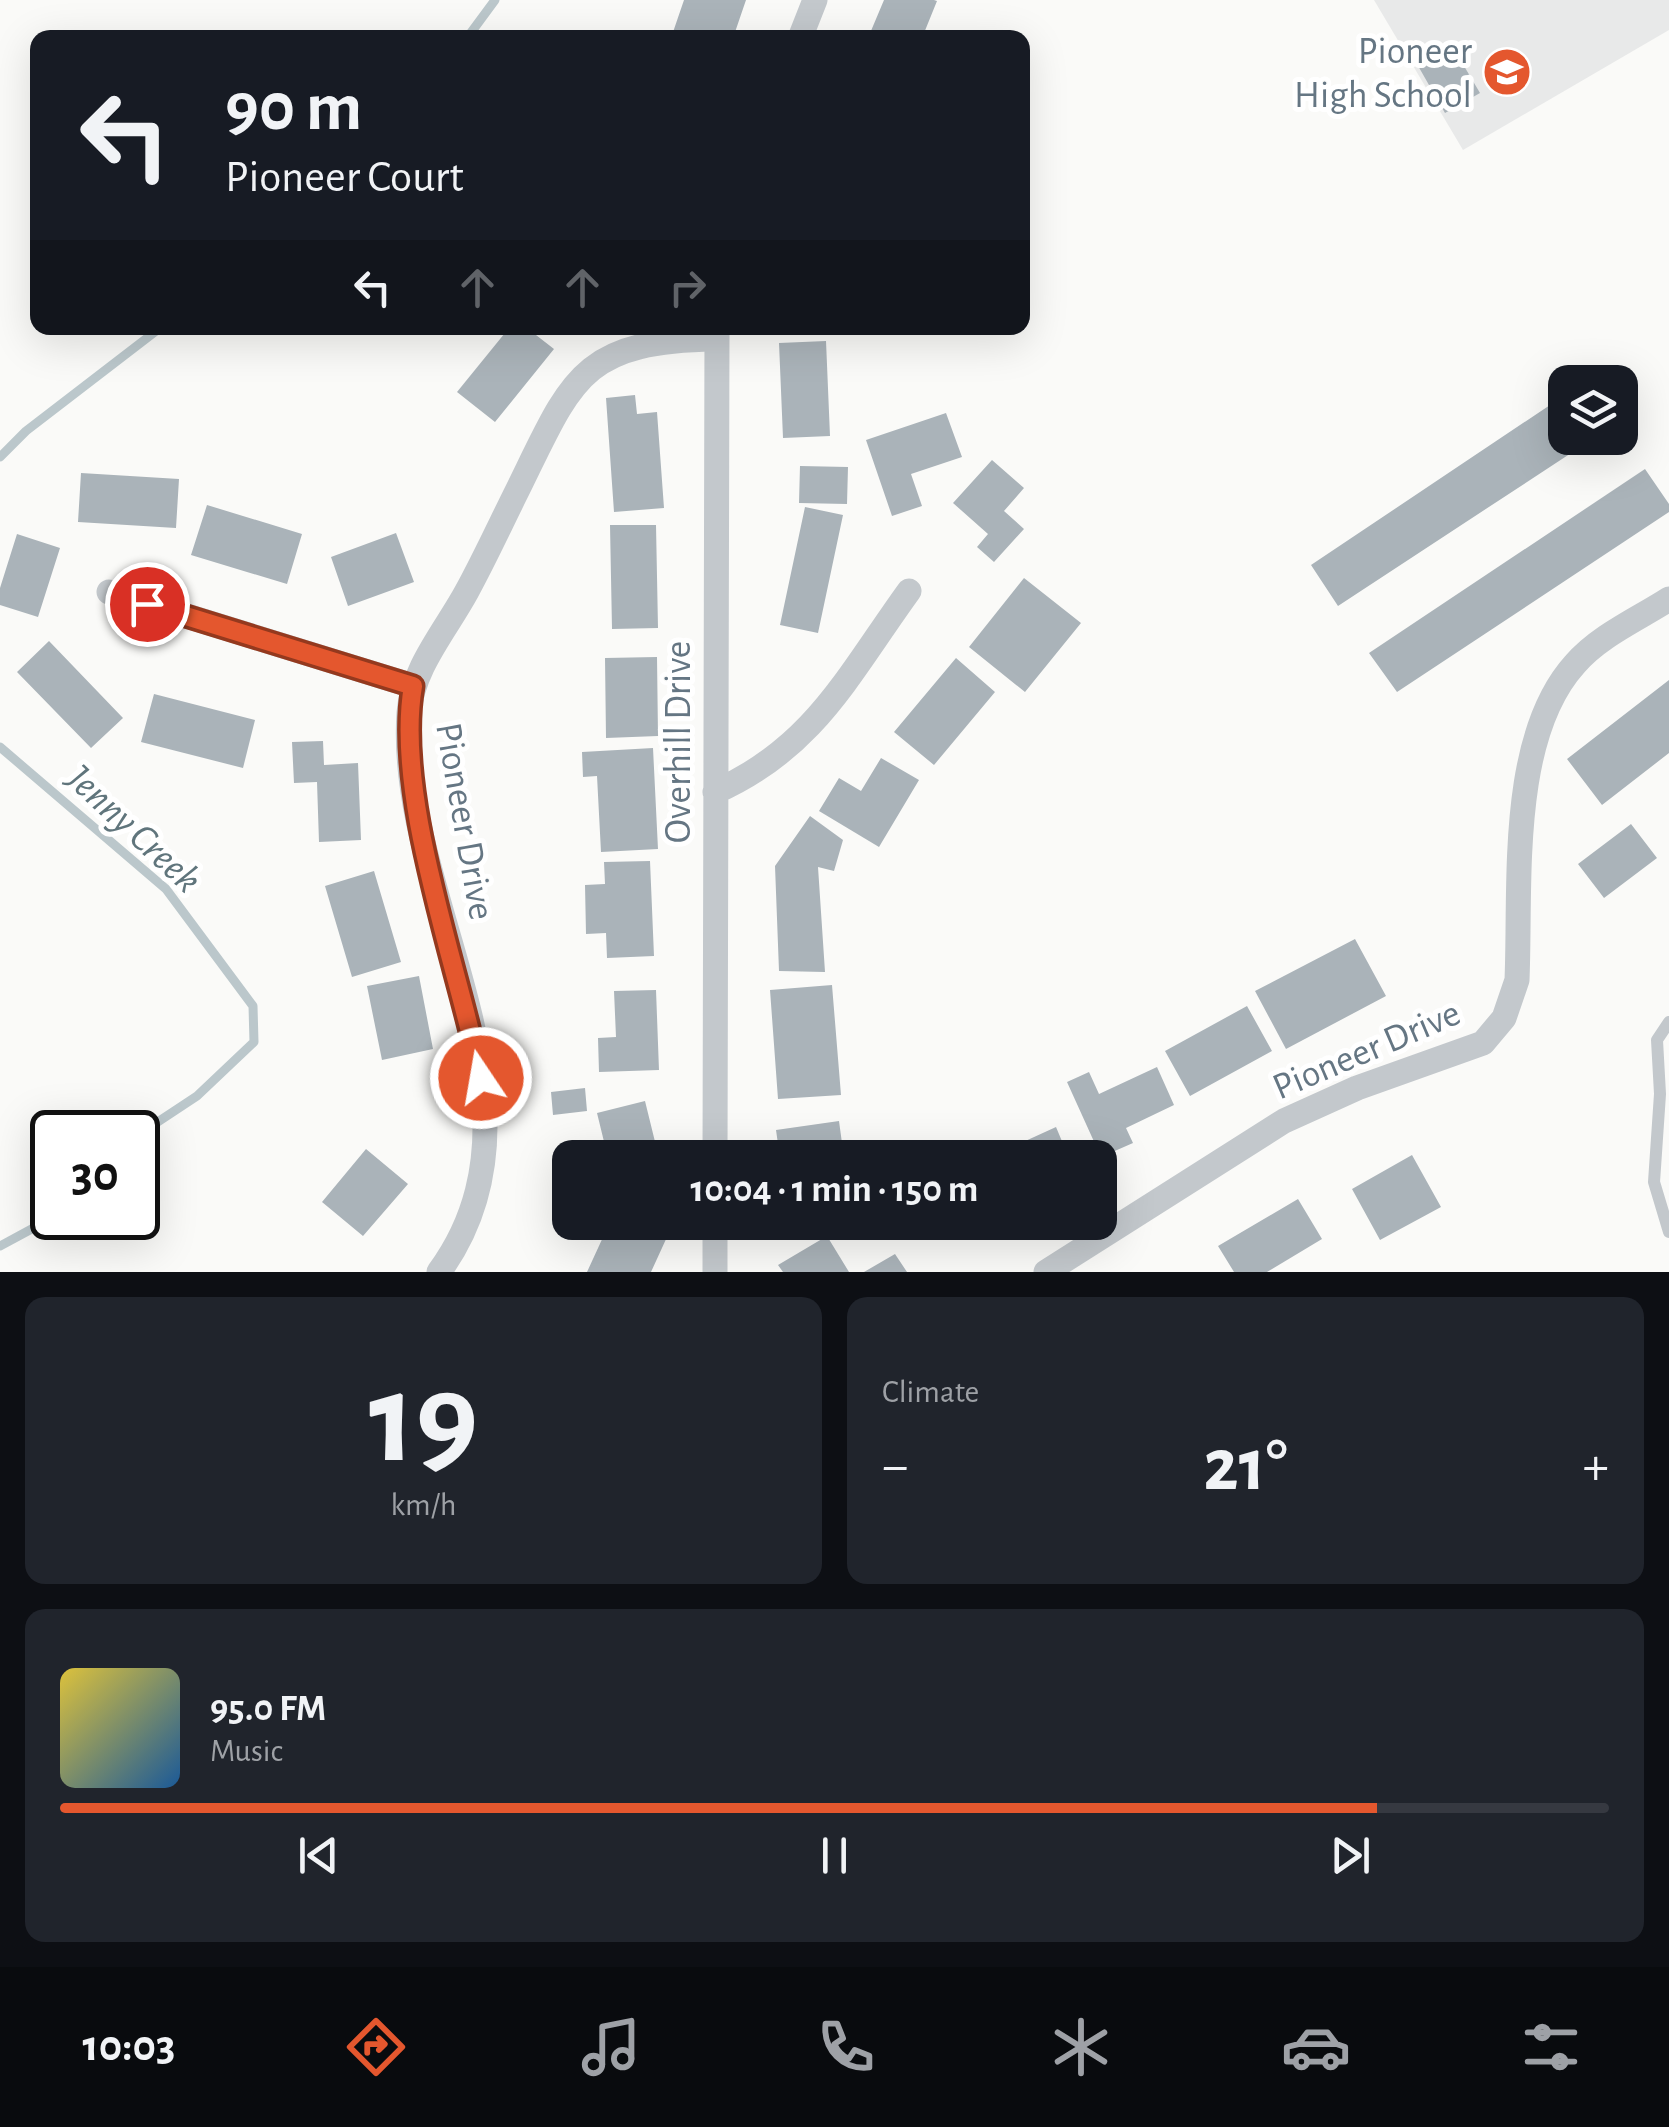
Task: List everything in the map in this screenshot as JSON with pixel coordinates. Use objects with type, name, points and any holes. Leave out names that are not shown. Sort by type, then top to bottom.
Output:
[{"type":"street","points":[[803,30],[815,0]]},
{"type":"street","name":"Pioneer Drive","points":[[439,1272],[476,1195],[488,1132],[470,1027],[420,820],[410,754],[413,686],[466,592],[553,417],[588,368],[632,347],[704,335]]},
{"type":"street","name":"Overhill Drive","points":[[715,1140],[716,335]]},
{"type":"street","points":[[714,792],[759,772],[787,752],[826,708],[909,590]]},
{"type":"street","points":[[110,592],[413,686]]},
{"type":"street","name":"Pioneer Drive","points":[[1046,1272],[1284,1121],[1357,1088],[1470,1051],[1493,1035],[1512,1001],[1517,980],[1526,797],[1541,717],[1576,663],[1669,599]]},
{"type":"street","points":[[715,1240],[715,1272]]},
{"type":"lane","points":[[1669,1022],[1657,1040],[1660,1094],[1654,1182],[1669,1232]]},
{"type":"shaded area","name":"Pioneer High School","points":[[1374,0],[1669,0],[1669,30],[1463,150]]},
{"type":"building","points":[[684,0],[746,0],[736,30],[674,30]]},
{"type":"building","points":[[884,0],[937,1],[925,30],[871,30]]},
{"type":"building","points":[[1451,44],[1480,93],[1445,113],[1417,64]]},
{"type":"building","points":[[503,335],[536,335],[554,349],[495,422],[457,392]]},
{"type":"building","points":[[826,341],[830,436],[783,438],[779,343]]},
{"type":"building","points":[[635,395],[637,414],[657,412],[664,508],[614,512],[606,398]]},
{"type":"building","points":[[1548,406],[1548,455],[1568,455],[1338,606],[1311,565]]},
{"type":"building","points":[[946,413],[962,457],[911,474],[922,506],[892,516],[866,440]]},
{"type":"building","points":[[992,460],[1024,488],[1004,511],[1024,529],[994,562],[977,547],[988,534],[953,503]]},
{"type":"building","points":[[800,466],[848,467],[847,504],[799,503]]},
{"type":"building","points":[[1645,469],[1669,504],[1669,512],[1397,692],[1369,653]]},
{"type":"building","points":[[81,473],[179,479],[176,528],[78,522]]},
{"type":"building","points":[[207,505],[302,534],[287,584],[191,555]]},
{"type":"building","points":[[805,507],[843,515],[818,633],[780,625]]},
{"type":"building","points":[[610,525],[656,525],[658,628],[612,629]]},
{"type":"building","points":[[396,533],[414,582],[348,606],[331,557]]},
{"type":"building","points":[[17,534],[60,548],[38,617],[0,605],[0,588]]},
{"type":"building","points":[[1024,578],[1081,623],[1025,692],[969,647]]},
{"type":"building","points":[[49,641],[123,718],[91,748],[17,672]]},
{"type":"building","points":[[657,657],[658,736],[606,738],[605,658]]},
{"type":"building","points":[[956,658],[995,692],[934,765],[894,732]]},
{"type":"building","points":[[1669,680],[1669,753],[1602,805],[1567,759]]},
{"type":"building","points":[[154,694],[255,720],[243,768],[141,742]]},
{"type":"building","points":[[323,741],[324,765],[358,763],[361,840],[319,842],[317,782],[294,783],[292,742]]},
{"type":"building","points":[[653,748],[658,849],[601,852],[597,776],[583,777],[582,752]]},
{"type":"building","points":[[881,758],[919,780],[879,847],[819,811],[839,778],[861,791]]},
{"type":"building","points":[[810,816],[843,840],[834,871],[818,867],[825,972],[779,971],[775,866]]},
{"type":"building","points":[[1631,824],[1657,858],[1604,898],[1578,864]]},
{"type":"building","points":[[650,861],[654,956],[607,958],[606,933],[586,934],[585,885],[605,884],[604,862]]},
{"type":"building","points":[[374,871],[401,962],[352,977],[325,886]]},
{"type":"building","points":[[1355,939],[1386,996],[1286,1049],[1255,991]]},
{"type":"building","points":[[419,976],[433,1049],[382,1060],[367,986]]},
{"type":"building","points":[[832,985],[841,1095],[778,1099],[770,990]]},
{"type":"building","points":[[656,990],[659,1070],[599,1072],[598,1038],[616,1037],[614,991]]},
{"type":"building","points":[[1247,1006],[1272,1051],[1190,1096],[1165,1051]]},
{"type":"building","points":[[1157,1067],[1174,1105],[1126,1128],[1133,1143],[1117,1150],[1117,1140],[1093,1140],[1067,1082],[1089,1072],[1099,1094]]},
{"type":"building","points":[[585,1088],[587,1111],[553,1115],[551,1092]]},
{"type":"building","points":[[645,1101],[655,1140],[604,1140],[597,1113]]},
{"type":"building","points":[[839,1121],[842,1140],[777,1140],[776,1130]]},
{"type":"building","points":[[1056,1127],[1061,1140],[1027,1140]]},
{"type":"building","points":[[366,1149],[408,1184],[363,1236],[322,1202]]},
{"type":"building","points":[[1412,1155],[1441,1207],[1380,1240],[1352,1189]]},
{"type":"building","points":[[1298,1199],[1322,1239],[1267,1272],[1234,1272],[1218,1246]]},
{"type":"building","points":[[602,1240],[666,1240],[651,1272],[587,1272]]},
{"type":"building","points":[[820,1240],[829,1240],[849,1272],[783,1272],[778,1265]]},
{"type":"building","points":[[895,1254],[907,1272],[864,1272]]},
{"type":"waterway","name":"Jenny Creek","points":[[473,30],[495,0]]},
{"type":"waterway","name":"Jenny Creek","points":[[0,457],[26,431],[151,335]]},
{"type":"waterway","name":"Jenny Creek","points":[[0,747],[166,889],[253,1006],[254,1042],[197,1096],[160,1120]]},
{"type":"waterway","name":"Jenny Creek","points":[[0,1246],[30,1230]]},
{"type":"place","name":"Pioneer High School","points":[[1507,72]]},
{"type":"route","points":[[147,604],[413,686],[408,728],[420,820],[481,1078]]}]
